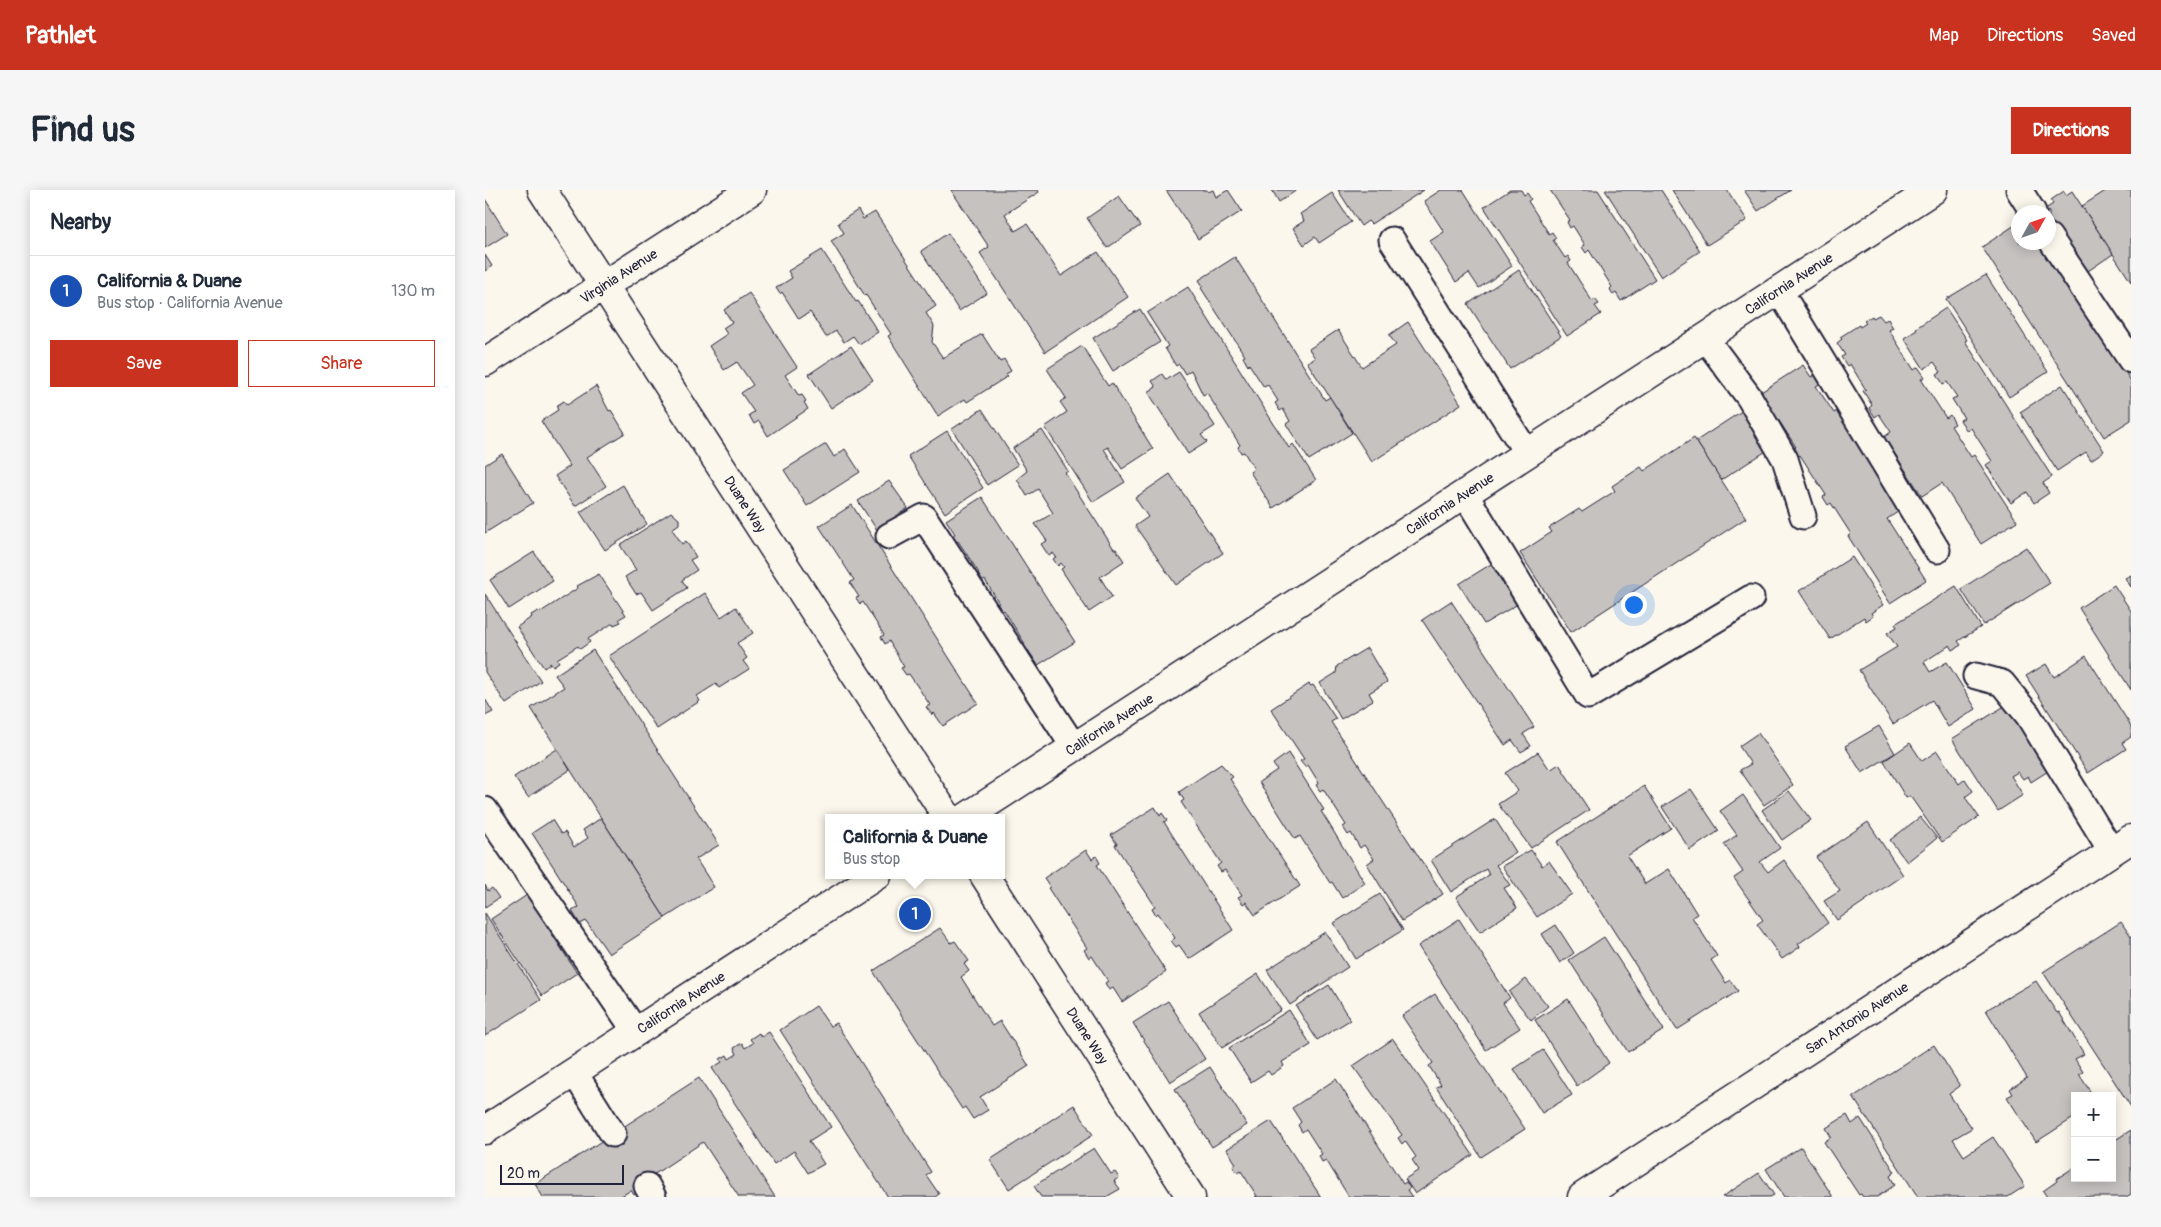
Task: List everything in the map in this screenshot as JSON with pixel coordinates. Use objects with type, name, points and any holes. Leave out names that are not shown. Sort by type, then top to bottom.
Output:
[{"type":"street","name":"Duane Way","points":[[542,190],[944,814]]},
{"type":"street","name":"Virginia Avenue","points":[[485,362],[752,190]]},
{"type":"street","name":"California Avenue","points":[[971,814],[1933,190]]},
{"type":"street","name":"San Antonio Avenue","points":[[1582,1197],[2122,845]]},
{"type":"street","name":"California Avenue","points":[[485,1130],[871,879]]},
{"type":"street","name":"Duane Way","points":[[987,879],[1191,1197]]},
{"type":"lane","points":[[2019,190],[2029,205]]},
{"type":"lane","points":[[1392,240],[1527,453]]},
{"type":"lane","points":[[2056,248],[2131,360]]},
{"type":"lane","points":[[1779,290],[1937,550]]},
{"type":"lane","points":[[1705,338],[1749,397],[1785,459],[1803,516]]},
{"type":"lane","points":[[1465,494],[1588,696],[1751,598]]},
{"type":"lane","points":[[889,536],[924,517],[1075,747]]},
{"type":"lane","points":[[1976,676],[2002,683],[2028,715],[2122,845]]},
{"type":"lane","points":[[485,810],[636,1032]]},
{"type":"lane","points":[[573,1072],[613,1134]]},
{"type":"building","points":[[951,190],[1038,190],[1039,192],[1005,214],[1015,231],[1027,224],[1061,276],[1098,252],[1128,297],[1045,352],[980,253],[989,247]]},
{"type":"building","points":[[1166,190],[1207,190],[1208,192],[1213,190],[1216,197],[1228,190],[1242,211],[1198,239]]},
{"type":"building","points":[[1272,190],[1297,190],[1279,202]]},
{"type":"building","points":[[1338,190],[1424,190],[1371,224],[1368,221],[1361,226]]},
{"type":"building","points":[[1441,190],[1463,190],[1512,266],[1479,288],[1469,273],[1456,282],[1430,241],[1444,232],[1424,201]]},
{"type":"building","points":[[1510,190],[1521,190],[1524,195],[1527,193],[1531,199],[1528,201],[1549,234],[1552,232],[1556,238],[1553,240],[1565,258],[1568,256],[1571,261],[1568,263],[1592,301],[1595,299],[1599,304],[1595,306],[1601,314],[1567,336],[1484,207]]},
{"type":"building","points":[[1550,190],[1598,190],[1655,279],[1621,301],[1616,293],[1613,295],[1610,289],[1612,287],[1589,250],[1586,253],[1582,247],[1585,245],[1573,226],[1570,228],[1567,222],[1570,220]]},
{"type":"building","points":[[1605,190],[1661,190],[1700,251],[1661,277]]},
{"type":"building","points":[[1672,190],[1727,190],[1747,220],[1707,245]]},
{"type":"building","points":[[1744,190],[1791,190],[1758,211]]},
{"type":"building","points":[[2107,190],[2131,190],[2131,282],[2082,206]]},
{"type":"building","points":[[2064,191],[2066,195],[2072,191],[2113,254],[2085,273],[2056,228],[2056,205],[2052,205],[2053,204],[2051,200]]},
{"type":"building","points":[[1332,193],[1351,222],[1319,243],[1315,237],[1304,245],[1293,228],[1304,221],[1300,214]]},
{"type":"building","points":[[1119,196],[1140,226],[1107,248],[1087,218]]},
{"type":"building","points":[[485,199],[507,234],[485,248]]},
{"type":"building","points":[[858,210],[863,219],[875,212],[936,306],[926,313],[934,326],[932,342],[943,358],[982,334],[1000,362],[1004,359],[1011,371],[1006,374],[1008,376],[967,402],[965,399],[938,416],[888,336],[891,334],[831,241],[844,233],[838,223]]},
{"type":"building","points":[[2011,228],[2011,250],[2047,250],[2131,381],[2131,420],[2104,437],[1982,247]]},
{"type":"building","points":[[948,233],[987,293],[959,311],[921,251]]},
{"type":"building","points":[[822,250],[878,332],[859,344],[853,336],[844,342],[836,331],[826,337],[810,312],[799,319],[782,292],[780,294],[776,288],[792,278],[788,271]]},
{"type":"building","points":[[485,255],[492,266],[485,271]]},
{"type":"building","points":[[1235,257],[1325,400],[1330,397],[1352,433],[1309,460],[1286,424],[1290,421],[1283,409],[1280,411],[1275,403],[1278,401],[1268,385],[1264,387],[1249,364],[1248,366],[1243,357],[1245,356],[1201,288],[1203,286],[1199,280]]},
{"type":"building","points":[[1519,270],[1561,336],[1510,369],[1468,304]]},
{"type":"building","points":[[1986,275],[2048,372],[2009,397],[1946,299]]},
{"type":"building","points":[[1188,287],[1289,448],[1293,444],[1316,480],[1273,508],[1250,472],[1254,469],[1244,452],[1241,453],[1238,447],[1240,445],[1207,393],[1203,395],[1191,370],[1185,374],[1179,364],[1176,366],[1165,348],[1168,346],[1147,313]]},
{"type":"building","points":[[749,293],[797,367],[785,375],[799,396],[802,395],[808,409],[768,436],[759,421],[754,424],[749,415],[754,412],[741,393],[753,385],[737,362],[724,370],[709,346],[727,334],[723,328],[732,322],[724,310]]},
{"type":"building","points":[[1946,308],[2052,477],[2043,483],[2049,493],[2034,503],[2027,492],[2011,503],[1986,465],[1992,461],[1971,428],[1967,431],[1960,420],[1964,418],[1952,399],[1957,397],[1947,382],[1943,384],[1937,374],[1941,372],[1934,362],[1924,369],[1904,338]]},
{"type":"building","points":[[1140,309],[1160,342],[1113,371],[1093,338]]},
{"type":"building","points":[[1879,315],[1884,321],[1888,319],[1893,328],[1889,330],[1914,370],[1918,367],[1925,377],[1921,379],[1946,418],[1950,415],[1955,424],[1951,426],[1971,457],[1974,455],[2017,521],[1981,544],[1942,483],[1922,496],[1884,437],[1891,432],[1879,414],[1875,417],[1869,408],[1872,405],[1863,391],[1866,390],[1850,364],[1847,366],[1841,357],[1845,355],[1837,343],[1842,339],[1840,337],[1859,325],[1860,327],[1866,323],[1864,321],[1872,316],[1873,318]]},
{"type":"building","points":[[1408,322],[1461,404],[1372,462],[1307,362],[1315,358],[1309,349],[1338,330],[1362,367],[1396,345],[1389,335]]},
{"type":"building","points":[[851,346],[873,380],[831,408],[809,374]]},
{"type":"building","points":[[1082,346],[1108,386],[1112,383],[1153,449],[1122,469],[1108,447],[1104,449],[1125,482],[1093,502],[1045,427],[1067,412],[1060,402],[1066,398],[1047,369]]},
{"type":"building","points":[[1803,365],[1811,377],[1815,375],[1820,384],[1816,386],[1834,413],[1838,410],[1907,506],[1887,519],[1926,580],[1890,603],[1848,536],[1851,534],[1831,503],[1828,505],[1823,497],[1826,495],[1800,455],[1797,458],[1792,449],[1796,447],[1770,407],[1767,410],[1761,401],[1765,398],[1761,392]]},
{"type":"building","points":[[1179,372],[1215,426],[1201,435],[1207,442],[1188,454],[1148,392],[1156,387],[1152,381],[1162,374],[1166,380]]},
{"type":"building","points":[[2062,385],[2104,451],[2091,460],[2086,452],[2057,471],[2020,412]]},
{"type":"building","points":[[596,386],[609,411],[611,410],[625,433],[587,457],[606,486],[575,506],[555,476],[570,466],[541,421],[558,410],[556,406],[564,401],[567,405]]},
{"type":"building","points":[[982,409],[1018,465],[987,485],[952,429]]},
{"type":"building","points":[[1745,409],[1771,448],[1721,480],[1696,441]]},
{"type":"building","points":[[1042,430],[1068,471],[1065,473],[1114,549],[1116,549],[1124,561],[1100,577],[1112,597],[1089,612],[1061,569],[1064,567],[1061,563],[1058,566],[1053,559],[1056,557],[1053,553],[1049,556],[1041,544],[1047,541],[1035,524],[1053,513],[1038,489],[1027,496],[1017,479],[1027,471],[1013,448]]},
{"type":"building","points":[[947,431],[983,488],[945,513],[908,456]]},
{"type":"building","points":[[1694,438],[1746,518],[1571,632],[1520,553],[1552,532],[1549,528],[1579,509],[1582,512],[1615,491],[1612,486],[1641,467],[1644,471]]},
{"type":"building","points":[[826,444],[834,457],[845,449],[860,472],[807,506],[784,470]]},
{"type":"building","points":[[502,454],[533,503],[485,533],[485,465]]},
{"type":"building","points":[[1170,474],[1223,553],[1176,585],[1135,526],[1148,517],[1135,498]]},
{"type":"building","points":[[889,481],[908,508],[877,530],[858,501]]},
{"type":"building","points":[[623,485],[647,524],[605,550],[580,512]]},
{"type":"building","points":[[982,497],[1075,642],[1038,665],[1028,650],[1025,652],[1021,646],[1025,644],[1004,610],[1000,612],[995,605],[999,603],[985,580],[981,583],[976,576],[979,573],[958,541],[956,543],[952,536],[955,534],[946,520]]},
{"type":"building","points":[[852,505],[978,703],[943,726],[934,713],[932,715],[926,707],[930,705],[909,674],[906,675],[901,668],[904,667],[889,641],[885,644],[881,637],[884,635],[863,602],[860,604],[856,598],[859,597],[850,583],[854,580],[819,526]]},
{"type":"building","points":[[671,512],[679,519],[679,524],[672,529],[682,544],[686,541],[696,557],[690,560],[697,570],[682,580],[687,588],[653,610],[641,592],[636,594],[625,577],[636,570],[620,545]]},
{"type":"building","points":[[2026,547],[2050,583],[1984,625],[1961,589]]},
{"type":"building","points":[[534,552],[553,581],[509,609],[490,580]]},
{"type":"building","points":[[1852,557],[1883,605],[1871,613],[1873,616],[1866,621],[1864,617],[1830,639],[1799,591]]},
{"type":"building","points":[[1496,561],[1503,574],[1500,576],[1518,604],[1484,624],[1459,584]]},
{"type":"building","points":[[599,574],[626,615],[619,619],[621,622],[614,625],[613,623],[588,639],[590,642],[580,649],[578,646],[557,659],[559,662],[553,666],[551,663],[544,668],[517,627],[532,617],[531,615],[538,611],[539,613],[578,588],[577,586]]},
{"type":"building","points":[[2131,575],[2131,587],[2125,578]]},
{"type":"building","points":[[2114,585],[2131,611],[2131,690],[2079,608]]},
{"type":"building","points":[[1956,586],[1981,627],[1958,641],[1961,645],[1953,650],[1950,645],[1924,662],[1930,672],[1947,662],[1976,709],[1948,727],[1932,700],[1893,724],[1859,670],[1897,647],[1887,633],[1897,627],[1895,624]]},
{"type":"building","points":[[705,593],[721,617],[736,607],[753,633],[737,643],[747,658],[743,661],[749,669],[719,688],[716,684],[697,696],[700,701],[657,729],[609,656]]},
{"type":"building","points":[[485,594],[541,681],[506,704],[485,672]]},
{"type":"building","points":[[1451,601],[1534,727],[1523,734],[1531,746],[1521,752],[1512,740],[1505,745],[1422,620]]},
{"type":"building","points":[[1367,648],[1387,682],[1369,693],[1373,700],[1341,719],[1320,683],[1336,673],[1337,666]]},
{"type":"building","points":[[593,650],[719,845],[696,859],[714,887],[665,918],[531,708],[564,687],[555,675]]},
{"type":"building","points":[[2086,656],[2131,726],[2131,737],[2122,743],[2126,749],[2088,773],[2026,676],[2046,664],[2054,677]]},
{"type":"building","points":[[1309,684],[1313,685],[1336,719],[1331,722],[1443,894],[1402,921],[1367,864],[1374,859],[1364,845],[1360,848],[1351,833],[1348,835],[1343,827],[1346,825],[1323,789],[1320,791],[1316,785],[1319,783],[1308,765],[1305,767],[1300,761],[1304,759],[1271,709]]},
{"type":"building","points":[[485,699],[493,712],[485,716]]},
{"type":"building","points":[[2011,702],[2053,768],[2031,782],[2028,776],[2023,779],[2018,772],[2011,776],[2023,795],[1998,811],[1952,739]]},
{"type":"building","points":[[1879,726],[1895,753],[1862,773],[1845,746]]},
{"type":"building","points":[[1758,733],[1793,785],[1764,805],[1740,770],[1751,764],[1739,746]]},
{"type":"building","points":[[1910,743],[1922,761],[1937,751],[1959,784],[1965,779],[1973,791],[1965,797],[1979,817],[1942,842],[1910,796],[1906,798],[1884,761]]},
{"type":"building","points":[[557,749],[570,770],[528,797],[514,777]]},
{"type":"building","points":[[1538,752],[1550,770],[1559,764],[1589,810],[1531,848],[1498,804],[1518,791],[1505,773]]},
{"type":"building","points":[[1288,753],[1324,810],[1321,811],[1365,883],[1342,898],[1332,882],[1330,883],[1300,836],[1295,839],[1259,782],[1277,770],[1273,764]]},
{"type":"building","points":[[1221,764],[1233,777],[1230,779],[1300,886],[1255,915],[1246,902],[1243,904],[1238,897],[1242,895],[1225,870],[1221,872],[1217,866],[1221,863],[1181,802],[1184,800],[1179,792]]},
{"type":"building","points":[[1644,786],[1671,828],[1627,856],[1645,884],[1669,869],[1697,914],[1692,917],[1717,956],[1711,960],[1726,983],[1730,980],[1738,991],[1677,1030],[1557,842]]},
{"type":"building","points":[[1691,789],[1719,831],[1690,850],[1662,807]]},
{"type":"building","points":[[1789,791],[1811,820],[1782,840],[1762,810]]},
{"type":"building","points":[[1743,795],[1780,848],[1760,862],[1768,872],[1784,860],[1828,923],[1798,944],[1800,947],[1782,959],[1757,924],[1763,920],[1734,878],[1743,872],[1724,844],[1737,835],[1720,811]]},
{"type":"building","points":[[1155,807],[1160,816],[1162,813],[1167,820],[1164,822],[1233,930],[1189,959],[1179,945],[1176,947],[1171,941],[1175,938],[1158,913],[1156,915],[1152,908],[1155,906],[1115,845],[1117,844],[1111,835]]},
{"type":"building","points":[[1920,817],[1937,838],[1907,862],[1890,840]]},
{"type":"building","points":[[601,818],[665,918],[609,954],[586,921],[580,924],[572,911],[579,907],[532,833],[552,820],[561,834],[565,832],[574,847],[588,838],[583,830]]},
{"type":"building","points":[[1495,819],[1516,852],[1496,865],[1510,885],[1504,888],[1517,908],[1480,932],[1456,897],[1489,875],[1486,869],[1451,892],[1431,860]]},
{"type":"building","points":[[1868,822],[1903,875],[1837,920],[1824,901],[1840,891],[1816,857]]},
{"type":"building","points":[[1086,850],[1092,859],[1096,856],[1100,863],[1097,865],[1166,972],[1122,1002],[1113,988],[1109,990],[1105,983],[1108,981],[1092,956],[1089,958],[1084,950],[1087,948],[1048,888],[1050,887],[1044,878]]},
{"type":"building","points":[[1531,850],[1542,866],[1549,861],[1572,894],[1537,917],[1502,866]]},
{"type":"building","points":[[485,885],[488,891],[492,888],[499,898],[485,907]]},
{"type":"building","points":[[1380,894],[1403,930],[1356,959],[1334,923]]},
{"type":"building","points":[[527,895],[577,973],[542,996],[491,919]]},
{"type":"building","points":[[485,913],[541,1000],[485,1036]]},
{"type":"building","points":[[1459,919],[1510,998],[1503,1003],[1520,1028],[1486,1050],[1418,946]]},
{"type":"building","points":[[2121,922],[2131,937],[2131,1107],[2043,972]]},
{"type":"building","points":[[1556,925],[1574,953],[1560,963],[1542,934]]},
{"type":"building","points":[[940,928],[951,943],[955,941],[969,961],[964,964],[969,971],[961,977],[992,1026],[1000,1021],[1029,1066],[980,1097],[988,1110],[973,1119],[965,1107],[962,1109],[873,971]]},
{"type":"building","points":[[1325,932],[1348,967],[1290,1005],[1267,970]]},
{"type":"building","points":[[1604,937],[1664,1030],[1628,1052],[1569,960]]},
{"type":"building","points":[[1258,974],[1281,1010],[1222,1048],[1199,1012]]},
{"type":"building","points":[[1526,979],[1548,1006],[1531,1020],[1509,992]]},
{"type":"building","points":[[2036,981],[2057,1013],[2059,1012],[2084,1054],[2075,1059],[2083,1072],[2079,1074],[2090,1092],[2071,1092],[2071,1120],[2036,1142],[2007,1097],[2013,1094],[2010,1089],[2027,1078],[1986,1010]]},
{"type":"building","points":[[1329,985],[1350,1020],[1317,1040],[1296,1006]]},
{"type":"building","points":[[1435,994],[1525,1129],[1481,1157],[1436,1087],[1441,1085],[1429,1066],[1433,1063],[1402,1016]]},
{"type":"building","points":[[1568,999],[1609,1063],[1577,1086],[1535,1020]]},
{"type":"building","points":[[1168,1001],[1205,1059],[1170,1082],[1133,1023]]},
{"type":"building","points":[[816,1006],[830,1026],[836,1023],[931,1172],[926,1175],[939,1194],[935,1197],[888,1197],[780,1030]]},
{"type":"building","points":[[1289,1010],[1311,1045],[1282,1062],[1284,1066],[1271,1075],[1268,1071],[1251,1082],[1229,1048]]},
{"type":"building","points":[[769,1032],[831,1127],[809,1141],[824,1164],[808,1173],[794,1151],[774,1164],[712,1068],[722,1062],[720,1059],[727,1055],[729,1059],[737,1054],[734,1048],[742,1043],[745,1048],[753,1043],[750,1039],[759,1033],[761,1037]]},
{"type":"building","points":[[1393,1039],[1473,1155],[1415,1194],[1405,1179],[1419,1170],[1412,1160],[1416,1157],[1405,1141],[1402,1144],[1398,1138],[1402,1135],[1353,1066]]},
{"type":"building","points":[[1934,1045],[1960,1086],[1949,1094],[1972,1128],[1953,1139],[1964,1156],[1993,1137],[2025,1186],[2008,1197],[1918,1197],[1853,1097]]},
{"type":"building","points":[[1543,1050],[1572,1095],[1542,1113],[1514,1069]]},
{"type":"building","points":[[1210,1067],[1247,1125],[1212,1147],[1175,1089]]},
{"type":"building","points":[[699,1078],[775,1197],[739,1197],[703,1142],[647,1179],[650,1184],[634,1195],[631,1190],[620,1197],[543,1197],[535,1184]]},
{"type":"building","points":[[1336,1079],[1403,1184],[1406,1182],[1410,1188],[1407,1190],[1412,1197],[1349,1197],[1326,1160],[1322,1162],[1319,1156],[1322,1154],[1306,1129],[1302,1132],[1298,1125],[1301,1122],[1292,1108]]},
{"type":"building","points":[[1074,1105],[1093,1135],[1009,1189],[990,1160]]},
{"type":"building","points":[[1847,1115],[1852,1124],[1860,1118],[1895,1172],[1890,1176],[1895,1185],[1877,1197],[1863,1197],[1861,1194],[1859,1195],[1824,1142],[1831,1137],[1826,1128]]},
{"type":"building","points":[[1271,1121],[1321,1197],[1255,1197],[1257,1196],[1241,1171],[1238,1173],[1233,1166],[1236,1164],[1227,1149]]},
{"type":"building","points":[[2131,1130],[2131,1194],[2126,1197],[2047,1197],[2043,1191],[2057,1181],[2056,1179],[2071,1170],[2071,1182],[2116,1182],[2116,1139]]},
{"type":"building","points":[[1801,1147],[1833,1197],[1784,1197],[1766,1169]]},
{"type":"building","points":[[1094,1148],[1111,1174],[1115,1172],[1119,1178],[1114,1181],[1120,1189],[1106,1197],[1041,1197],[1034,1186]]},
{"type":"building","points":[[1759,1173],[1774,1195],[1770,1197],[1722,1197]]},
{"type":"place","name":"California & Duane","points":[[915,914]]}]
